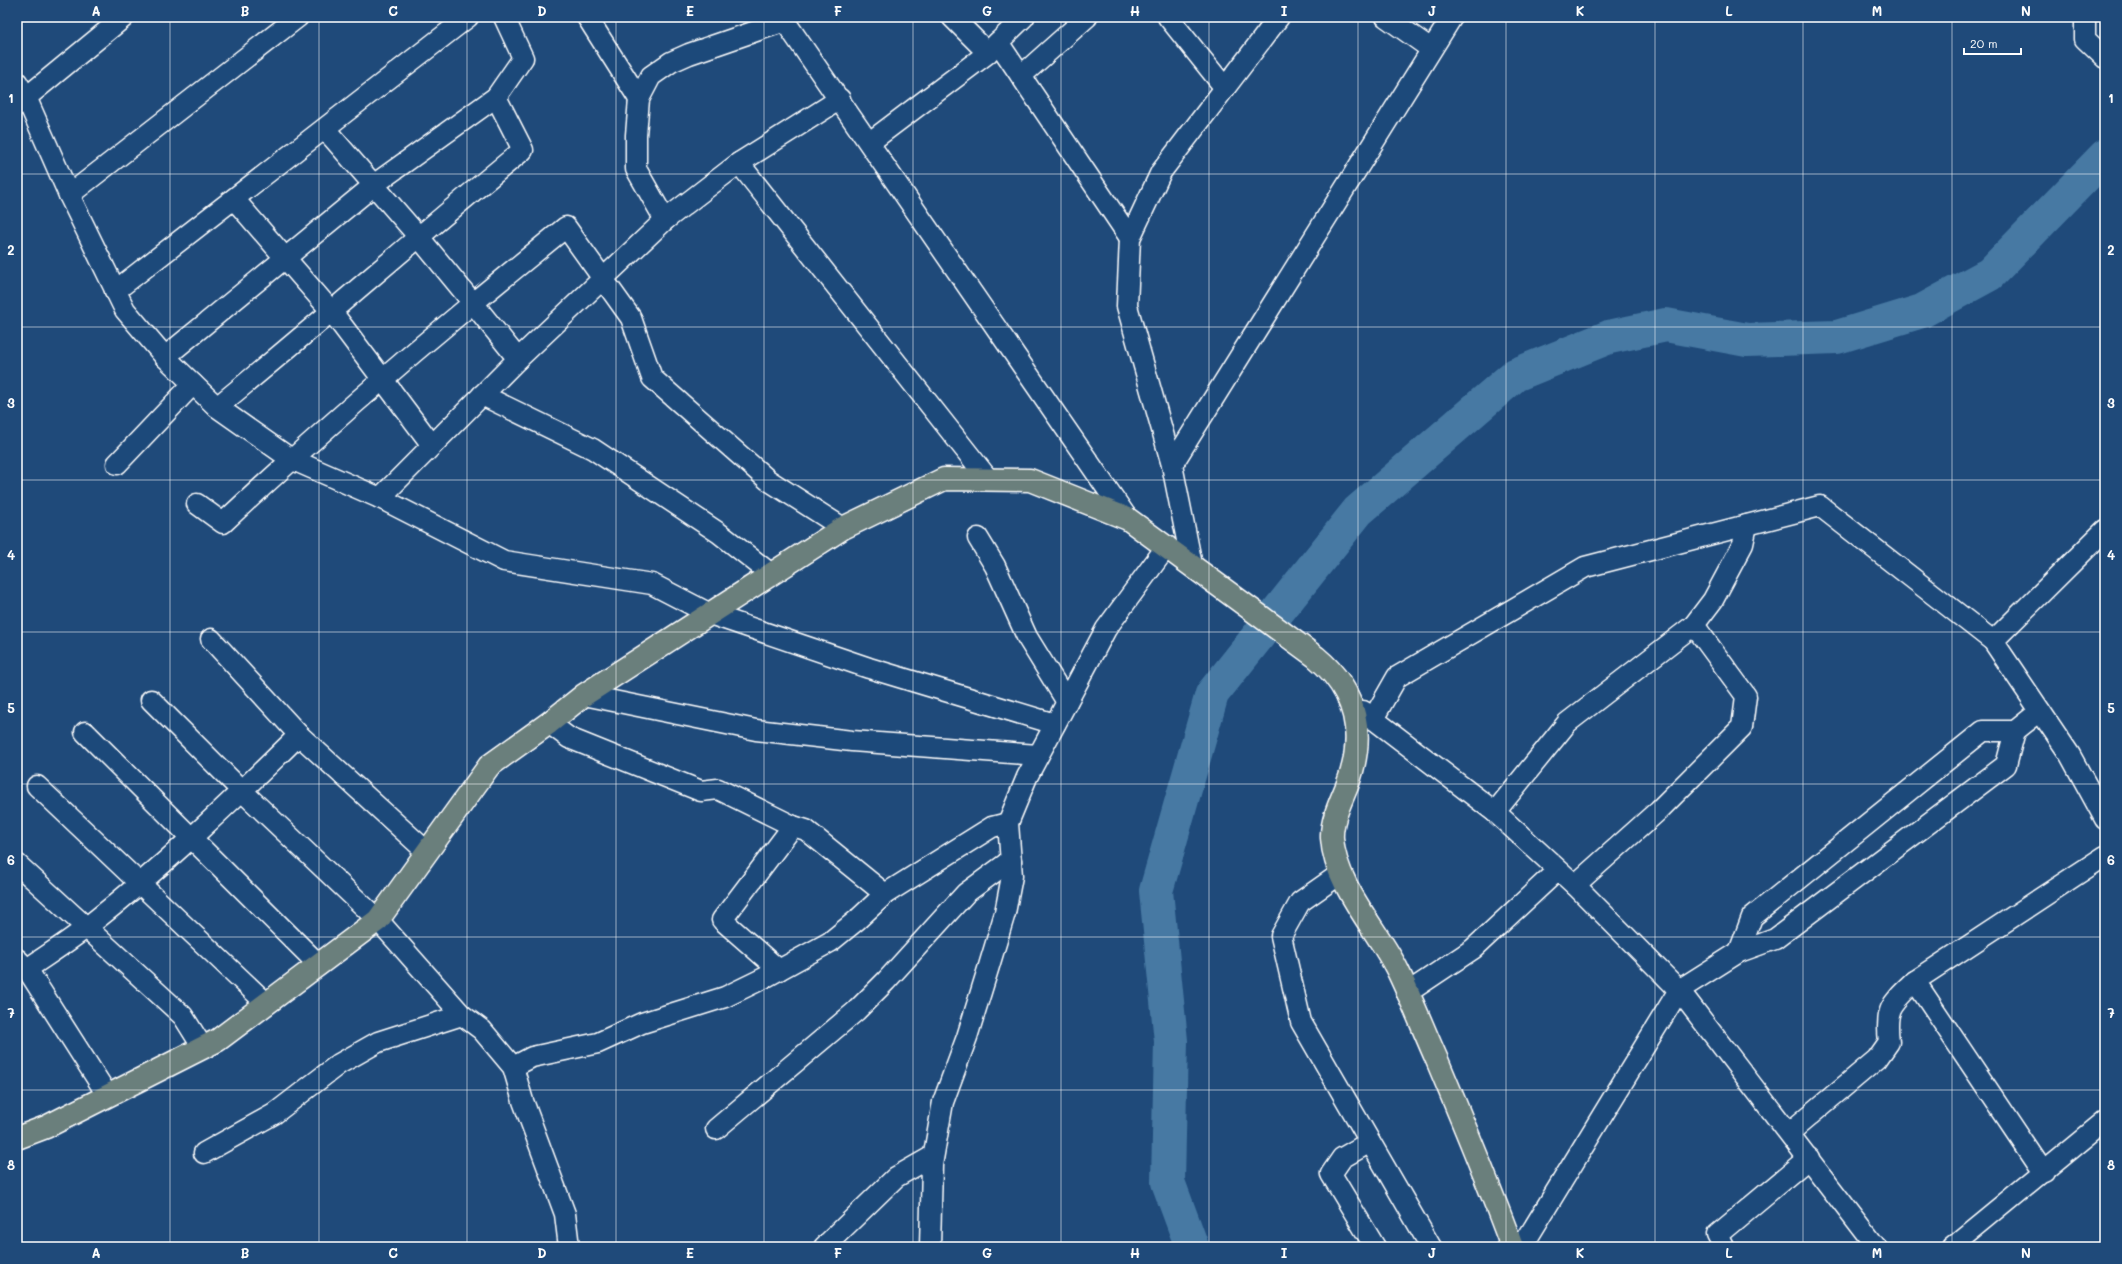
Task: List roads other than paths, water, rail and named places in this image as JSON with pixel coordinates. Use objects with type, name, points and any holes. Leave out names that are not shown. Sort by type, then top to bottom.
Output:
[{"type":"main road","points":[[17,1138],[46,1127],[218,1040],[378,920],[489,766],[549,723],[584,695],[843,528],[944,479],[1030,480],[1128,519],[1217,582],[1316,657],[1332,673],[1351,702],[1358,729],[1356,753],[1349,781],[1337,812],[1332,838],[1340,874],[1398,970],[1483,1169],[1512,1246]]},
{"type":"street","points":[[124,17],[20,94],[125,310],[164,357],[217,407],[291,459],[380,498],[504,561],[652,584],[710,614],[869,668],[1055,724]]},
{"type":"street","points":[[69,195],[298,17]]},
{"type":"street","points":[[116,291],[468,17]]},
{"type":"street","points":[[164,357],[373,186],[496,97],[523,58],[504,17]]},
{"type":"street","points":[[587,17],[639,99]]},
{"type":"street","points":[[952,17],[993,48],[1021,76],[1130,238]]},
{"type":"street","points":[[870,142],[993,48],[1024,17]]},
{"type":"street","points":[[1021,76],[1087,17]]},
{"type":"street","points":[[1168,17],[1224,88]]},
{"type":"street","points":[[1192,565],[1172,465],[1127,306],[1130,238],[1161,172],[1279,17]]},
{"type":"street","points":[[1386,17],[1431,49]]},
{"type":"street","points":[[1172,465],[1452,17]]},
{"type":"street","points":[[2085,17],[2085,38],[2105,58]]},
{"type":"street","points":[[665,220],[636,169],[636,135],[639,99],[651,76],[671,62],[689,54],[784,19],[1128,519]]},
{"type":"street","points":[[217,407],[332,312],[418,236],[523,150],[496,97]]},
{"type":"street","points":[[380,498],[518,359],[665,220],[739,163],[840,99]]},
{"type":"street","points":[[325,129],[418,236],[518,359]]},
{"type":"street","points":[[739,163],[990,480]]},
{"type":"street","points":[[234,199],[284,259],[332,312],[432,445]]},
{"type":"street","points":[[197,504],[223,523],[291,459],[382,378],[566,227],[631,318],[652,378],[768,480],[843,528]]},
{"type":"street","points":[[117,464],[193,384]]},
{"type":"street","points":[[482,395],[593,449],[719,533],[771,574]]},
{"type":"street","points":[[1373,719],[1397,677],[1585,567],[1820,506],[1993,641],[2070,755],[2105,818]]},
{"type":"street","points":[[1495,812],[1567,723],[1694,625],[1713,600],[1743,544],[1747,526]]},
{"type":"street","points":[[1993,641],[2105,530]]},
{"type":"street","points":[[978,538],[995,566],[1027,637],[1067,702]]},
{"type":"street","points":[[930,1247],[934,1156],[943,1102],[967,1037],[1005,913],[1012,876],[1008,823],[1038,755],[1106,629],[1167,546]]},
{"type":"street","points":[[1575,885],[1659,810],[1742,727],[1746,696],[1694,625]]},
{"type":"street","points":[[211,639],[299,735],[427,852]]},
{"type":"street","points":[[584,695],[756,730],[852,741],[1038,755]]},
{"type":"street","points":[[151,700],[242,791],[378,920],[462,1015],[482,1030],[513,1067],[523,1101],[565,1214],[569,1247]]},
{"type":"street","points":[[1351,702],[1495,812],[1575,885],[1679,990],[1790,1132],[1876,1247]]},
{"type":"street","points":[[1512,1246],[1679,990],[1739,952],[1775,939],[2006,765],[2015,732],[2040,711]]},
{"type":"street","points":[[549,723],[569,738],[701,791],[718,789],[793,826],[806,830],[885,894]]},
{"type":"street","points":[[1739,952],[1752,917],[1983,731],[2015,732]]},
{"type":"street","points":[[85,732],[319,965]]},
{"type":"street","points":[[108,1096],[22,964],[86,928],[191,838],[299,735]]},
{"type":"street","points":[[37,786],[267,1004]]},
{"type":"street","points":[[513,1067],[532,1057],[598,1043],[642,1023],[725,997],[830,942],[858,920],[885,894],[992,828],[1008,823]]},
{"type":"street","points":[[779,970],[722,920],[793,826]]},
{"type":"street","points":[[1790,1132],[1877,1059],[1889,1042],[1886,1021],[1892,1003],[1915,981],[2105,856]]},
{"type":"street","points":[[716,1129],[856,1011],[886,981],[966,893],[1011,860]]},
{"type":"street","points":[[17,864],[183,1016],[203,1048]]},
{"type":"street","points":[[1407,992],[1474,950],[1558,870]]},
{"type":"street","points":[[1340,874],[1300,902],[1281,936],[1300,1022],[1431,1247]]},
{"type":"street","points":[[1915,981],[2044,1173]]},
{"type":"street","points":[[204,1153],[234,1138],[274,1114],[339,1064],[378,1042],[462,1015]]},
{"type":"street","points":[[1952,1247],[2044,1173],[2105,1121]]},
{"type":"street","points":[[1370,1142],[1342,1158],[1331,1174],[1375,1247]]},
{"type":"street","points":[[824,1247],[896,1177],[934,1156]]},
{"type":"street","points":[[1723,1247],[1717,1235],[1809,1158]]},
{"type":"waterway","points":[[1192,1247],[1168,1182],[1171,1041],[1156,891],[1212,694],[1358,511],[1515,375],[1609,337],[1666,325],[1747,340],[1837,337],[1922,311],[1990,274],[2105,156]]}]
